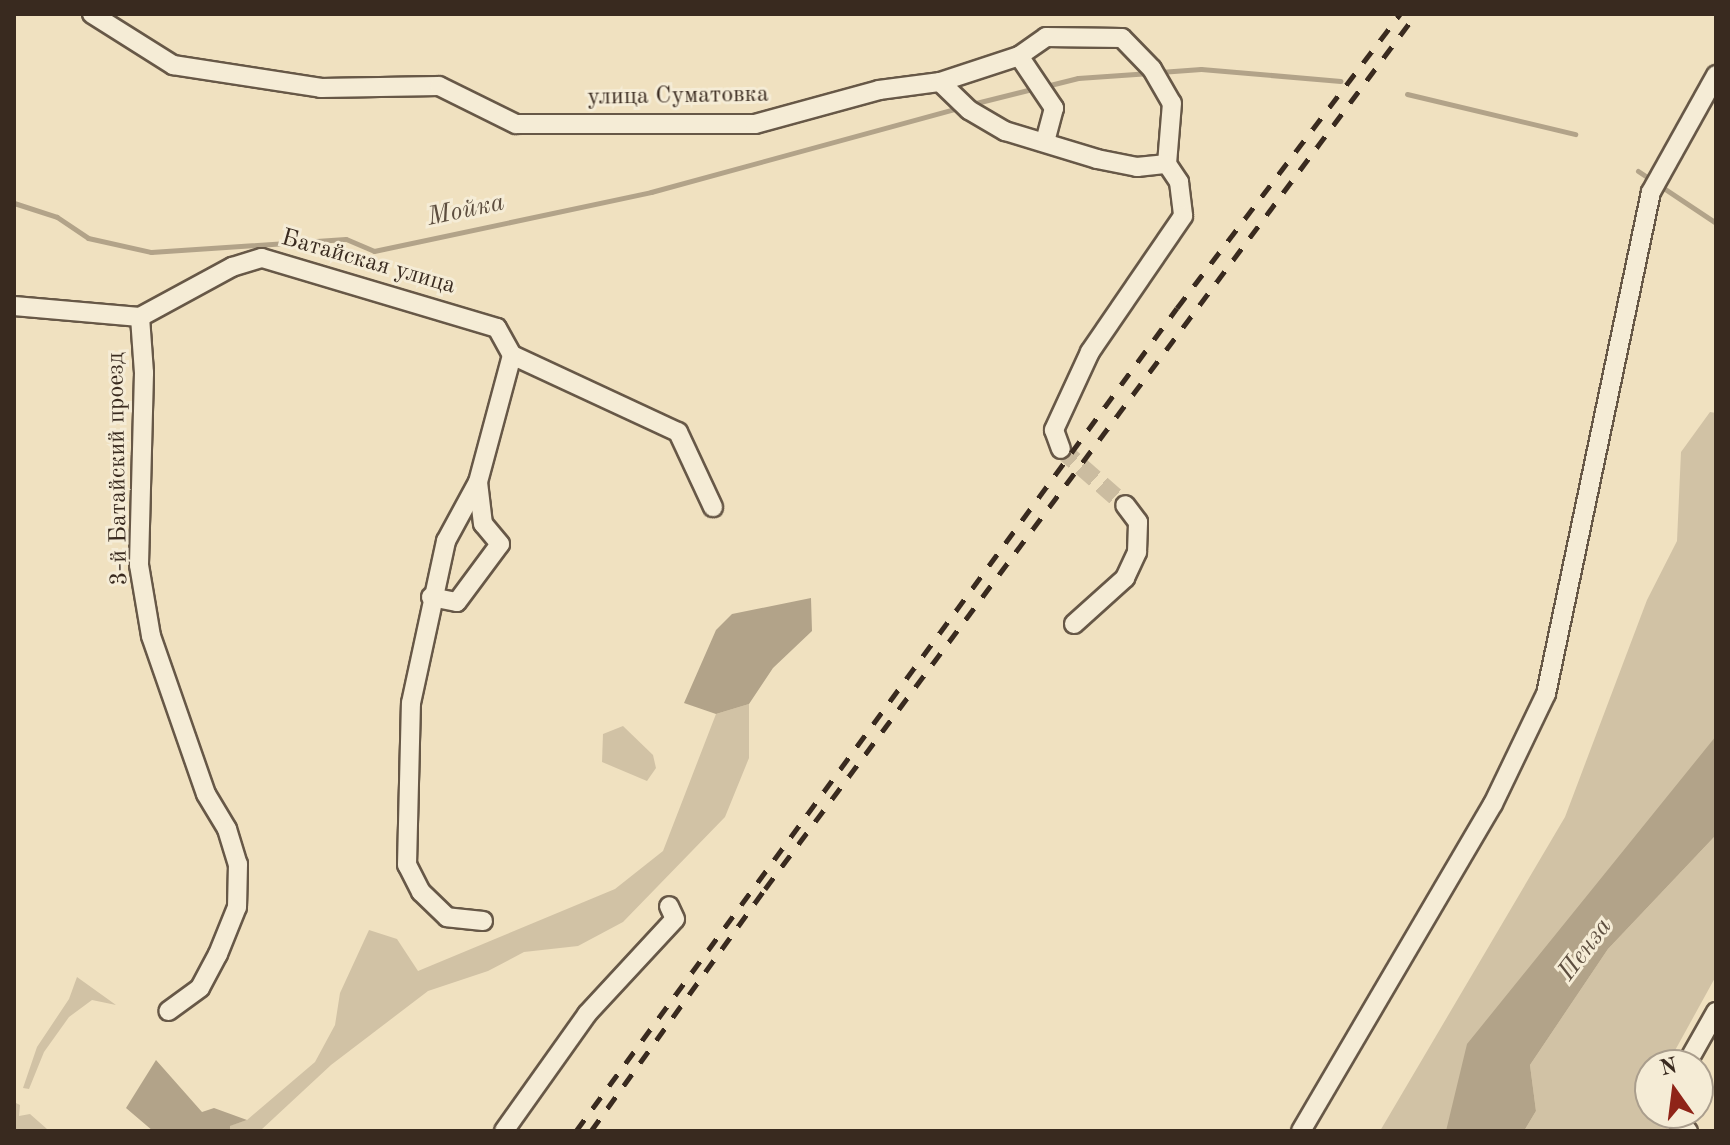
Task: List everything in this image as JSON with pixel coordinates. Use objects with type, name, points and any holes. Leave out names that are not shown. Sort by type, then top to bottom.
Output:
[{"type":"street","name":"улица Суматовка","points":[[92,14],[173,65],[321,88],[439,86],[516,124],[755,124],[879,90],[940,82],[1019,56],[1046,37],[1122,38],[1152,69],[1172,103],[1167,164]]},
{"type":"street","points":[[1019,56],[1054,108],[1045,142]]},
{"type":"street","points":[[1301,1131],[1493,804],[1546,694],[1651,192],[1661,169],[1716,75]]},
{"type":"street","points":[[940,82],[969,110],[1005,131],[1137,167],[1167,164],[1179,182],[1183,216],[1090,352],[1054,430],[1061,449]]},
{"type":"street","name":"Батайская улица","points":[[140,317],[232,267],[262,258],[394,293],[497,328],[512,355]]},
{"type":"street","points":[[14,306],[140,317]]},
{"type":"street","name":"3-й Батайский проезд","points":[[140,317],[144,373],[139,565],[149,622],[167,690],[238,864],[237,907],[218,954],[200,988],[168,1011]]},
{"type":"street","points":[[483,921],[447,917],[421,892],[407,865],[411,703],[431,597],[446,541],[478,482],[512,355],[678,432],[713,507]]},
{"type":"street","points":[[431,597],[457,602],[500,544],[483,524],[478,482]]},
{"type":"street","points":[[1074,624],[1125,578],[1137,552],[1138,522],[1125,505]]},
{"type":"street","points":[[504,1131],[587,1014],[675,919],[669,906]]},
{"type":"street","points":[[1695,1049],[1716,1012]]},
{"type":"shaded area","points":[[1710,412],[1716,413],[1716,736],[1446,1131],[1380,1131],[1565,817],[1647,600],[1677,541],[1681,452]]},
{"type":"shaded area","points":[[749,704],[749,758],[725,817],[623,922],[578,946],[524,952],[488,971],[428,991],[331,1065],[261,1130],[230,1131],[229,1126],[247,1120],[315,1062],[335,1025],[340,993],[369,930],[397,939],[418,971],[615,889],[663,851],[716,714]]},
{"type":"shaded area","points":[[623,726],[653,755],[656,768],[647,781],[602,762],[603,734]]},
{"type":"shaded area","points":[[1716,835],[1716,976],[1676,1049],[1634,1049],[1634,1129],[1670,1131],[1524,1131],[1536,1111],[1530,1065],[1608,949]]},
{"type":"shaded area","points":[[77,977],[116,1005],[92,1000],[69,1017],[44,1052],[29,1089],[23,1088],[37,1047],[69,999]]},
{"type":"shaded area","points":[[14,1102],[20,1105],[19,1116],[30,1114],[47,1129],[14,1131]]},
{"type":"water","points":[[811,598],[812,631],[773,668],[749,704],[716,714],[684,703],[716,630],[732,614]]},
{"type":"water","name":"Пенза","points":[[1716,736],[1716,835],[1608,949],[1530,1065],[1536,1111],[1524,1131],[1446,1131],[1467,1044]]},
{"type":"water","points":[[156,1060],[202,1112],[214,1108],[247,1120],[230,1126],[230,1131],[153,1131],[126,1108]]},
{"type":"waterway","points":[[1160,72],[1201,69],[1340,81]]},
{"type":"waterway","points":[[1046,86],[1078,78],[1150,73]]},
{"type":"waterway","points":[[972,104],[1036,88]]},
{"type":"waterway","points":[[1407,94],[1575,134]]},
{"type":"waterway","name":"Мойка","points":[[14,203],[57,217],[88,238],[151,252],[346,239],[374,251],[651,192],[958,108]]},
{"type":"waterway","points":[[1638,171],[1716,223]]},
{"type":"tunnel","points":[[1061,449],[1125,505]]},
{"type":"railway","points":[[576,1131],[1177,308],[1400,14]]},
{"type":"railway","points":[[591,1131],[765,889],[1416,14]]}]
